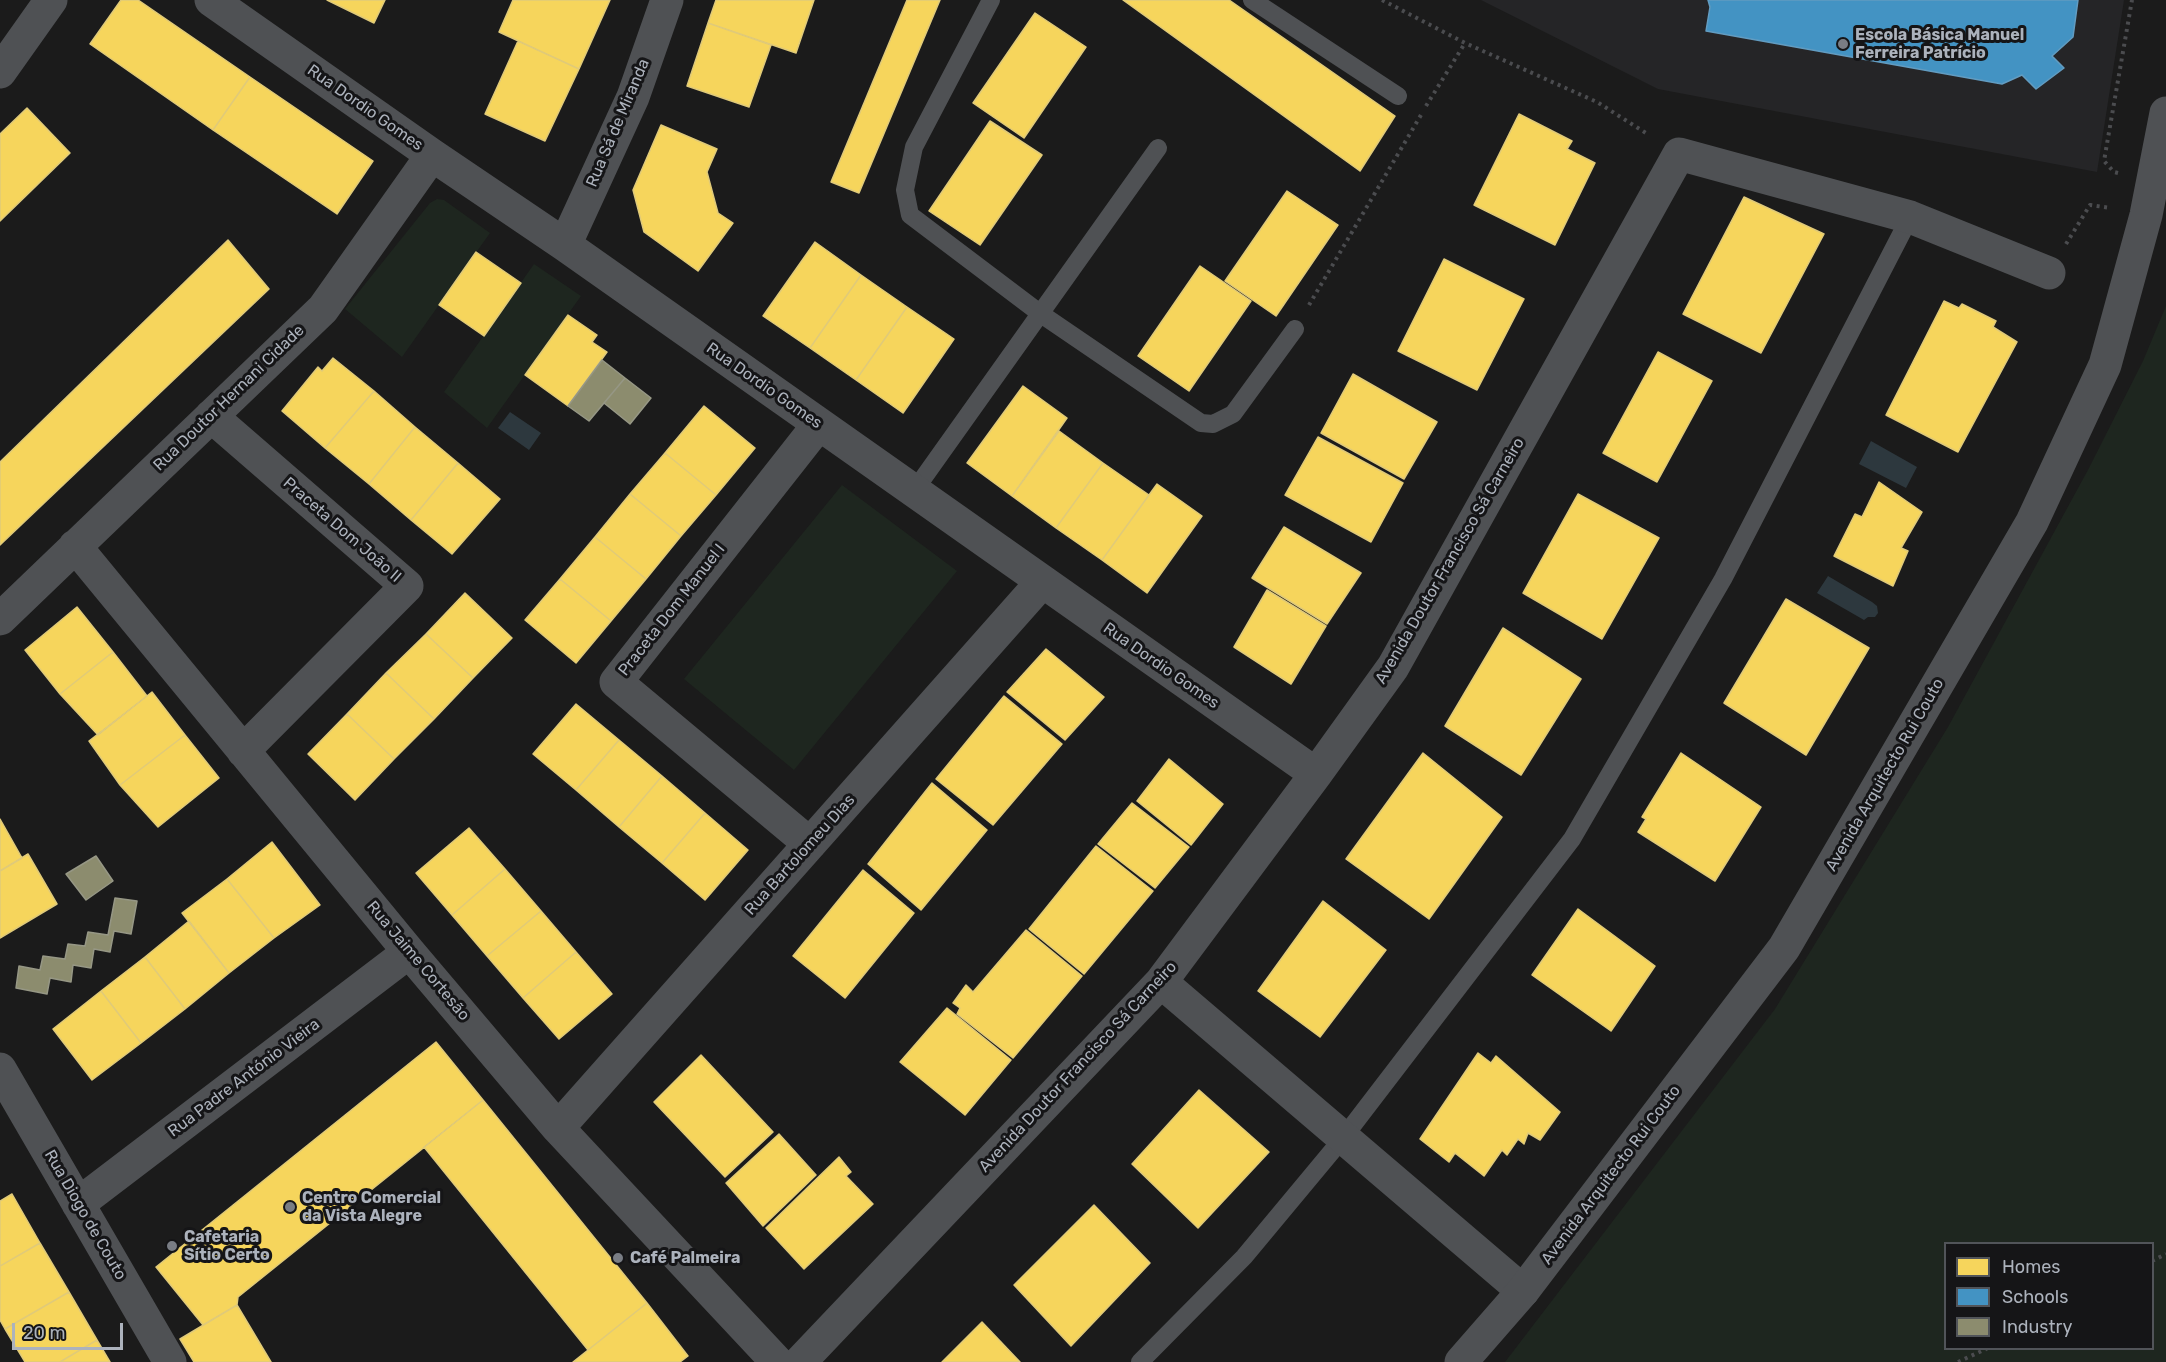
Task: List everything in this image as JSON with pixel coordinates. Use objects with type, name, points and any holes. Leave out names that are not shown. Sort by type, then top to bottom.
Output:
[{"type":"street","points":[[0,72],[51,0]]},
{"type":"street","name":"Rua Dordio Gomes","points":[[211,0],[248,11],[432,155],[565,245],[1316,774]]},
{"type":"street","name":"Rua Sá de Miranda","points":[[565,245],[633,97],[667,0]]},
{"type":"street","name":"Avenida Arquitecto Rui Couto","points":[[1461,1362],[1523,1291],[1784,948],[2032,522],[2105,365],[2154,182],[2166,113]]},
{"type":"street","points":[[1679,154],[1910,217],[2049,273]]},
{"type":"street","name":"Avenida Doutor Francisco Sá Carneiro","points":[[800,1362],[1161,982],[1316,774],[1393,667],[1679,154]]},
{"type":"street","name":"Rua Doutor Hernani Cidade","points":[[0,619],[323,309],[432,155]]},
{"type":"street","name":"Praceta Dom João II","points":[[211,416],[407,586],[243,751]]},
{"type":"street","name":"Praceta Dom Manuel I","points":[[810,844],[616,682],[819,424]]},
{"type":"street","name":"Rua Jaime Cortesão","points":[[75,546],[409,952],[558,1128],[777,1362]]},
{"type":"street","name":"Rua Bartolomeu Dias","points":[[558,1128],[1042,582]]},
{"type":"street","name":"Rua Padre António Vieira","points":[[78,1203],[409,952]]},
{"type":"street","points":[[1161,982],[1523,1291]]},
{"type":"street","name":"Rua Diogo de Couto","points":[[0,1069],[170,1362]]},
{"type":"lane","points":[[991,0],[914,147],[906,183],[906,203],[910,215],[1041,314],[1201,423],[1213,423],[1233,414],[1295,329]]},
{"type":"lane","points":[[1252,0],[1398,96]]},
{"type":"lane","points":[[914,491],[1158,148]]},
{"type":"lane","points":[[1140,1362],[1244,1257],[1343,1138],[1572,839],[1723,579],[1910,217]]},
{"type":"path","points":[[1382,0],[1465,43],[1597,102],[1679,154]]},
{"type":"path","points":[[2132,0],[2104,161],[2114,172],[2154,182]]},
{"type":"path","points":[[1295,329],[1465,43]]},
{"type":"path","points":[[2049,273],[2090,205],[2121,210]]},
{"type":"path","points":[[1958,1362],[1984,1350]]},
{"type":"shaded area","name":"Escola Básica Manuel Ferreira Patrício","points":[[1481,0],[2124,0],[2097,172],[1658,89]]},
{"type":"shaded area","points":[[437,199],[444,200],[490,233],[402,357],[345,309],[430,203]]},
{"type":"shaded area","points":[[534,264],[581,296],[487,428],[444,392]]},
{"type":"shaded area","points":[[2166,306],[2166,1362],[1505,1362],[1775,1009],[1948,727],[2089,468],[2143,361]]},
{"type":"shaded area","points":[[510,412],[541,433],[529,450],[498,428]]},
{"type":"shaded area","points":[[1871,441],[1917,467],[1906,488],[1859,464]]},
{"type":"shaded area","points":[[842,485],[957,571],[794,770],[684,679]]},
{"type":"shaded area","points":[[1828,576],[1877,606],[1878,613],[1875,617],[1868,617],[1864,620],[1817,593]]},
{"type":"building: Homes","points":[[121,0],[138,0],[250,77],[213,130],[90,44]]},
{"type":"building: Homes","points":[[327,0],[385,0],[374,23]]},
{"type":"building: Homes","points":[[513,0],[610,0],[579,69],[499,32]]},
{"type":"building: Homes","points":[[716,0],[814,0],[796,53],[708,23]]},
{"type":"building: Homes","points":[[907,0],[940,0],[859,193],[831,182]]},
{"type":"building: Homes","points":[[1123,0],[1229,0],[1395,116],[1360,171]]},
{"type":"building: Homes","points":[[1035,13],[1086,47],[1024,138],[973,103]]},
{"type":"building: Homes","points":[[708,23],[771,45],[749,107],[687,86]]},
{"type":"building: Homes","points":[[518,41],[579,69],[545,141],[485,114]]},
{"type":"building: Homes","points":[[250,77],[373,161],[337,214],[213,130]]},
{"type":"building: Homes","points":[[27,108],[70,153],[0,221],[0,134]]},
{"type":"building: Homes","points":[[1519,114],[1572,141],[1567,149],[1595,163],[1555,245],[1474,205]]},
{"type":"building: Homes","points":[[990,121],[1042,155],[980,245],[929,211]]},
{"type":"building: Homes","points":[[661,125],[717,149],[707,172],[718,213],[733,223],[698,271],[644,232],[633,190]]},
{"type":"building: Homes","points":[[1287,191],[1338,225],[1276,316],[1225,281]]},
{"type":"building: Homes","points":[[1744,197],[1824,234],[1761,353],[1683,314]]},
{"type":"building: Homes","points":[[228,240],[269,289],[0,545],[0,462]]},
{"type":"building: Homes","points":[[815,242],[861,275],[810,348],[763,316]]},
{"type":"building: Homes","points":[[476,252],[521,283],[484,336],[439,305]]},
{"type":"building: Homes","points":[[1444,259],[1524,299],[1477,390],[1398,351]]},
{"type":"building: Homes","points":[[1200,266],[1251,301],[1189,391],[1138,356]]},
{"type":"building: Homes","points":[[861,275],[907,307],[856,380],[810,348]]},
{"type":"building: Homes","points":[[1944,301],[1959,308],[1962,304],[1996,321],[1993,327],[2017,342],[1958,452],[1886,415]]},
{"type":"building: Homes","points":[[907,307],[954,339],[903,413],[856,380]]},
{"type":"building: Homes","points":[[568,315],[597,335],[592,342],[607,352],[568,406],[525,375]]},
{"type":"building: Homes","points":[[1658,352],[1712,381],[1657,482],[1603,453]]},
{"type":"building: Homes","points":[[333,358],[374,391],[325,448],[282,411],[318,367],[322,371]]},
{"type":"building: Homes","points":[[1353,374],[1437,422],[1404,479],[1321,433]]},
{"type":"building: Homes","points":[[1023,386],[1067,418],[1012,496],[967,463]]},
{"type":"building: Homes","points":[[374,391],[415,427],[369,484],[325,448]]},
{"type":"building: Homes","points":[[704,406],[755,448],[716,495],[665,453]]},
{"type":"building: Homes","points":[[415,427],[458,463],[411,520],[369,484]]},
{"type":"building: Homes","points":[[1059,431],[1103,463],[1056,528],[1012,496]]},
{"type":"building: Homes","points":[[1318,437],[1403,483],[1371,542],[1285,495]]},
{"type":"building: Homes","points":[[665,453],[716,495],[681,536],[630,494]]},
{"type":"building: Homes","points":[[458,463],[500,499],[452,554],[411,520]]},
{"type":"building: Homes","points":[[1103,463],[1149,495],[1102,560],[1056,528]]},
{"type":"building: Homes","points":[[1879,482],[1922,512],[1901,548],[1908,551],[1893,586],[1834,556],[1855,514],[1862,517]]},
{"type":"building: Homes","points":[[1157,484],[1202,516],[1147,593],[1102,560]]},
{"type":"building: Homes","points":[[630,494],[681,536],[646,579],[595,537]]},
{"type":"building: Homes","points":[[1578,494],[1659,538],[1602,639],[1523,593]]},
{"type":"building: Homes","points":[[1284,527],[1361,573],[1327,624],[1252,578]]},
{"type":"building: Homes","points":[[595,537],[646,579],[611,621],[560,579]]},
{"type":"building: Homes","points":[[560,579],[611,621],[576,663],[525,620]]},
{"type":"building: Homes","points":[[1267,590],[1326,626],[1291,684],[1234,647]]},
{"type":"building: Homes","points":[[465,593],[512,638],[473,678],[426,634]]},
{"type":"building: Homes","points":[[1786,599],[1869,648],[1806,755],[1724,703]]},
{"type":"building: Homes","points":[[77,607],[113,652],[60,694],[25,650]]},
{"type":"building: Homes","points":[[1503,628],[1581,679],[1521,775],[1445,726]]},
{"type":"building: Homes","points":[[426,634],[473,678],[434,719],[386,673]]},
{"type":"building: Homes","points":[[1046,649],[1104,697],[1065,740],[1007,692]]},
{"type":"building: Homes","points":[[113,652],[147,696],[98,735],[60,694]]},
{"type":"building: Homes","points":[[386,673],[434,719],[394,759],[347,714]]},
{"type":"building: Homes","points":[[152,692],[185,735],[120,785],[89,741]]},
{"type":"building: Homes","points":[[1004,696],[1062,744],[993,825],[936,779]]},
{"type":"building: Homes","points":[[576,704],[619,740],[576,790],[533,754]]},
{"type":"building: Homes","points":[[347,714],[394,759],[355,800],[308,754]]},
{"type":"building: Homes","points":[[185,735],[219,778],[158,827],[120,785]]},
{"type":"building: Homes","points":[[619,740],[662,776],[619,827],[576,790]]},
{"type":"building: Homes","points":[[1423,753],[1502,817],[1429,919],[1346,859]]},
{"type":"building: Homes","points":[[1681,753],[1761,807],[1715,881],[1638,832],[1646,819],[1642,817]]},
{"type":"building: Homes","points":[[1169,759],[1223,804],[1191,845],[1137,801]]},
{"type":"building: Homes","points":[[662,776],[705,813],[662,863],[619,827]]},
{"type":"building: Homes","points":[[932,783],[987,830],[921,910],[868,864]]},
{"type":"building: Homes","points":[[1132,803],[1189,847],[1155,888],[1098,844]]},
{"type":"building: Homes","points":[[705,813],[748,850],[705,900],[662,863]]},
{"type":"building: Homes","points":[[0,819],[22,858],[0,871]]},
{"type":"building: Homes","points":[[469,828],[505,869],[452,915],[416,873]]},
{"type":"building: Homes","points":[[272,842],[320,905],[274,938],[227,879]]},
{"type":"building: Homes","points":[[1096,846],[1153,891],[1084,974],[1029,929]]},
{"type":"building: Homes","points":[[28,854],[57,904],[0,938],[0,871]]},
{"type":"building: Homes","points":[[505,869],[541,911],[487,956],[452,915]]},
{"type":"building: Homes","points":[[863,870],[914,913],[845,998],[793,956]]},
{"type":"building: Homes","points":[[227,879],[274,938],[229,973],[182,913]]},
{"type":"building: Homes","points":[[1323,901],[1386,950],[1320,1037],[1258,991]]},
{"type":"building: Homes","points":[[1578,909],[1655,966],[1611,1031],[1532,975]]},
{"type":"building: Homes","points":[[541,911],[576,952],[523,998],[487,956]]},
{"type":"building: Homes","points":[[189,921],[229,973],[185,1009],[145,957]]},
{"type":"building: Homes","points":[[1026,930],[1082,976],[1013,1058],[957,1014],[960,1008],[953,1003],[966,985],[973,992]]},
{"type":"building: Homes","points":[[576,952],[612,994],[559,1039],[523,998]]},
{"type":"building: Homes","points":[[145,957],[185,1009],[141,1043],[101,991]]},
{"type":"building: Homes","points":[[101,991],[141,1043],[92,1080],[53,1029]]},
{"type":"building: Homes","points":[[947,1008],[1011,1060],[965,1115],[900,1062]]},
{"type":"building: Homes","name":"Centro Comercial da Vista Alegre","points":[[436,1042],[483,1100],[238,1297],[237,1305],[203,1325],[156,1267]]},
{"type":"building: Homes","points":[[1478,1053],[1491,1063],[1496,1056],[1560,1112],[1540,1140],[1528,1133],[1524,1144],[1518,1139],[1507,1155],[1502,1150],[1484,1176],[1455,1153],[1449,1162],[1420,1139]]},
{"type":"building: Homes","points":[[701,1055],[773,1132],[725,1177],[654,1102]]},
{"type":"building: Homes","points":[[1199,1090],[1269,1152],[1198,1228],[1132,1164]]},
{"type":"building: Homes","name":"Centro Comercial da Vista Alegre","points":[[483,1100],[647,1303],[588,1350],[424,1147]]},
{"type":"building: Homes","points":[[779,1134],[816,1175],[763,1226],[726,1183]]},
{"type":"building: Homes","points":[[839,1157],[851,1172],[846,1176],[873,1204],[804,1269],[766,1228]]},
{"type":"building: Homes","points":[[12,1194],[40,1243],[0,1266],[0,1201]]},
{"type":"building: Homes","points":[[1094,1205],[1150,1263],[1071,1346],[1014,1285]]},
{"type":"building: Homes","points":[[40,1243],[69,1292],[5,1329],[0,1320],[0,1266]]},
{"type":"building: Homes","points":[[69,1292],[97,1340],[60,1362],[25,1362],[5,1329]]},
{"type":"building: Homes","points":[[647,1303],[688,1356],[680,1362],[573,1362]]},
{"type":"building: Homes","points":[[237,1305],[271,1362],[194,1362],[180,1339]]},
{"type":"building: Homes","points":[[982,1322],[1020,1362],[942,1362]]},
{"type":"building: Homes","points":[[97,1340],[110,1362],[60,1362]]},
{"type":"building: Schools","points":[[1708,0],[2078,0],[2073,37],[2052,56],[2064,68],[2036,89],[2022,75],[2002,84],[1706,31],[1710,7]]},
{"type":"building: Industry","points":[[602,360],[625,378],[589,421],[568,406]]},
{"type":"building: Industry","points":[[625,378],[651,398],[630,424],[604,403]]},
{"type":"building: Industry","points":[[96,856],[113,881],[86,900],[66,874]]},
{"type":"building: Industry","points":[[115,898],[137,901],[131,934],[114,931],[110,952],[94,949],[91,968],[73,965],[71,982],[50,978],[47,994],[16,988],[19,966],[40,970],[43,956],[65,959],[68,944],[85,946],[88,932],[108,935]]},
{"type":"place","name":"Escola Básica Manuel Ferreira Patrício","points":[[1843,44]]},
{"type":"place","name":"Centro Comercial da Vista Alegre","points":[[290,1207]]},
{"type":"place","name":"Cafetaria Sítio Certo","points":[[172,1246]]},
{"type":"place","name":"Café Palmeira","points":[[618,1258]]}]
